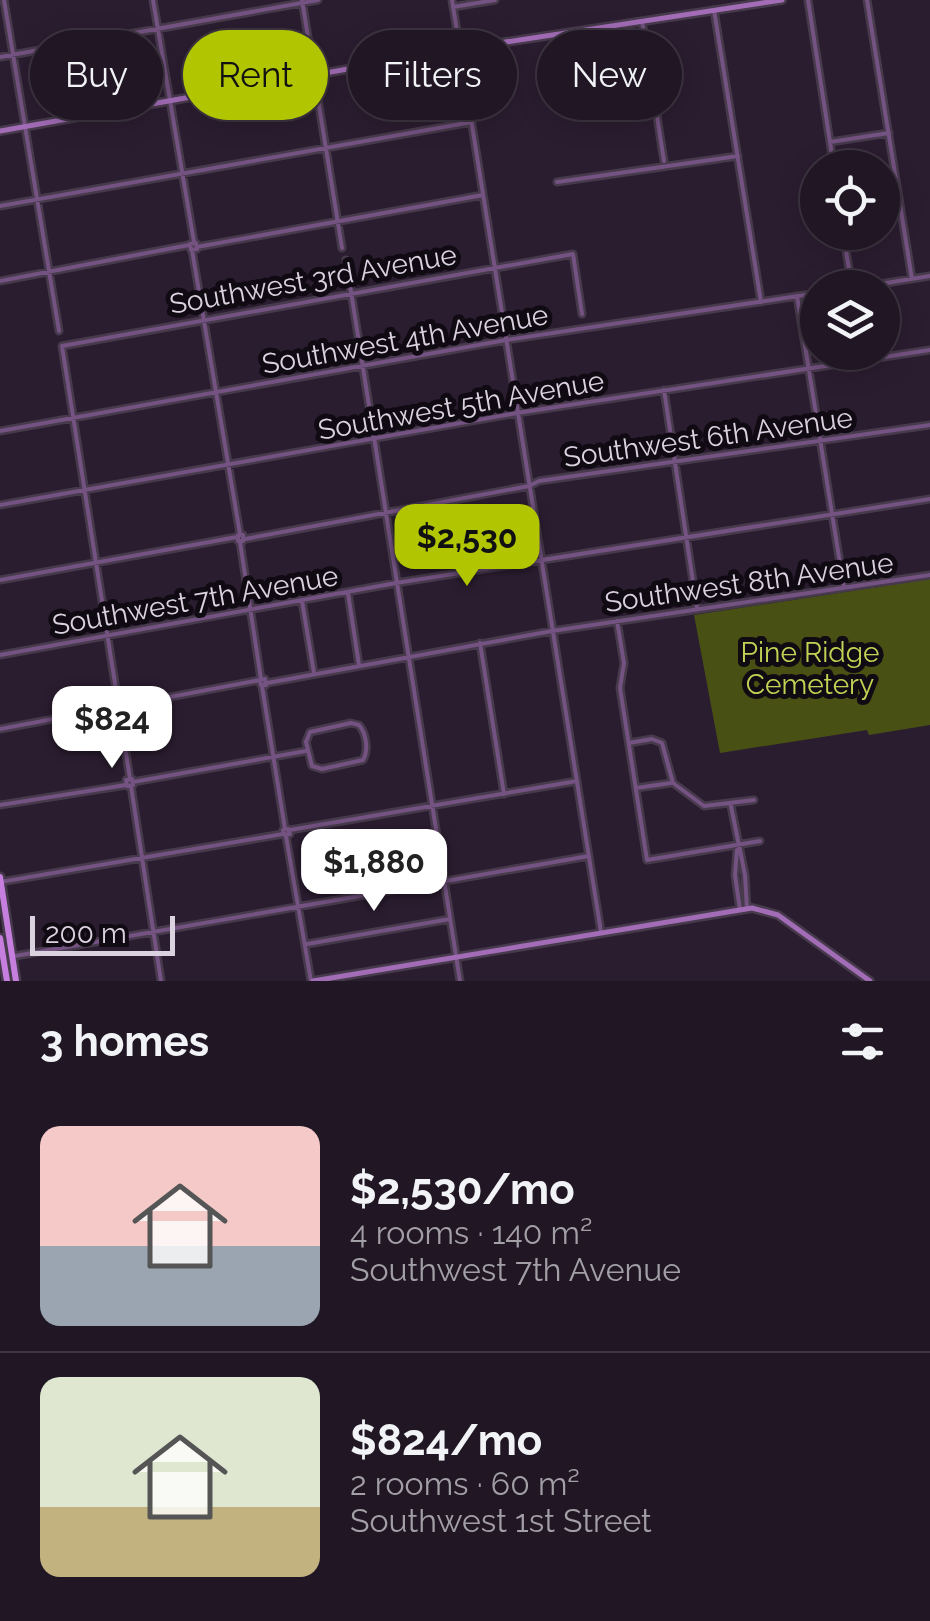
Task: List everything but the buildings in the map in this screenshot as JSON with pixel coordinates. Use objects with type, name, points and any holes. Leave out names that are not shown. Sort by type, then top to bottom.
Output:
[{"type":"main road","points":[[0,880],[16,981]]},
{"type":"main road","points":[[0,938],[7,981]]},
{"type":"street","points":[[4,0],[59,331]]},
{"type":"street","points":[[153,0],[312,981],[601,932],[765,909],[870,981]]},
{"type":"street","points":[[0,57],[318,0]]},
{"type":"street","points":[[457,30],[453,3],[495,0]]},
{"type":"street","points":[[517,41],[782,0]]},
{"type":"street","points":[[808,0],[831,150]]},
{"type":"street","points":[[868,0],[912,279]]},
{"type":"street","points":[[302,1],[307,30]]},
{"type":"street","points":[[714,10],[761,302]]},
{"type":"street","points":[[642,22],[664,161]]},
{"type":"street","points":[[0,131],[183,99]]},
{"type":"street","points":[[321,120],[342,248]]},
{"type":"street","points":[[0,206],[472,122],[601,932]]},
{"type":"street","points":[[830,142],[889,133]]},
{"type":"street","points":[[557,182],[738,156]]},
{"type":"street","points":[[0,281],[483,195]]},
{"type":"street","name":"Southwest 3rd Avenue","points":[[72,418],[62,346],[572,254],[582,314]]},
{"type":"street","points":[[346,260],[460,981]]},
{"type":"street","points":[[900,281],[930,276]]},
{"type":"street","points":[[797,296],[800,314]]},
{"type":"street","name":"Southwest 4th Avenue","points":[[0,430],[506,340],[800,296]]},
{"type":"street","name":"Southwest 5th Avenue","points":[[900,355],[930,350]]},
{"type":"street","name":"Southwest 5th Avenue","points":[[0,505],[516,414],[802,370]]},
{"type":"street","points":[[809,370],[844,588]]},
{"type":"street","points":[[664,390],[698,609]]},
{"type":"street","points":[[72,418],[162,981]]},
{"type":"street","name":"Southwest 6th Avenue","points":[[0,580],[530,486],[539,481],[930,425]]},
{"type":"street","name":"Southwest 7th Avenue","points":[[0,655],[396,583],[930,499]]},
{"type":"street","name":"Southwest 8th Avenue","points":[[0,728],[552,631],[930,575]]},
{"type":"street","points":[[348,593],[360,665]]},
{"type":"street","points":[[302,601],[314,673]]},
{"type":"street","points":[[617,621],[624,663],[620,688],[647,860],[760,841]]},
{"type":"street","points":[[480,643],[504,794]]},
{"type":"street","points":[[352,722],[364,733],[366,753],[357,763],[318,769],[310,762],[308,751],[307,735],[316,729],[352,722]]},
{"type":"street","points":[[629,743],[652,739],[662,743],[672,782],[704,806],[754,800]]},
{"type":"street","points":[[0,805],[308,751]]},
{"type":"street","points":[[0,880],[577,781]]},
{"type":"street","points":[[636,788],[672,782]]},
{"type":"street","points":[[730,804],[745,874],[743,910]]},
{"type":"street","points":[[737,845],[735,875],[743,910]]},
{"type":"street","points":[[2,958],[589,856]]},
{"type":"street","points":[[305,944],[450,919]]},
{"type":"green space","name":"Pine Ridge Cemetery","points":[[930,579],[930,725],[869,735],[867,730],[720,753],[694,615]]}]
